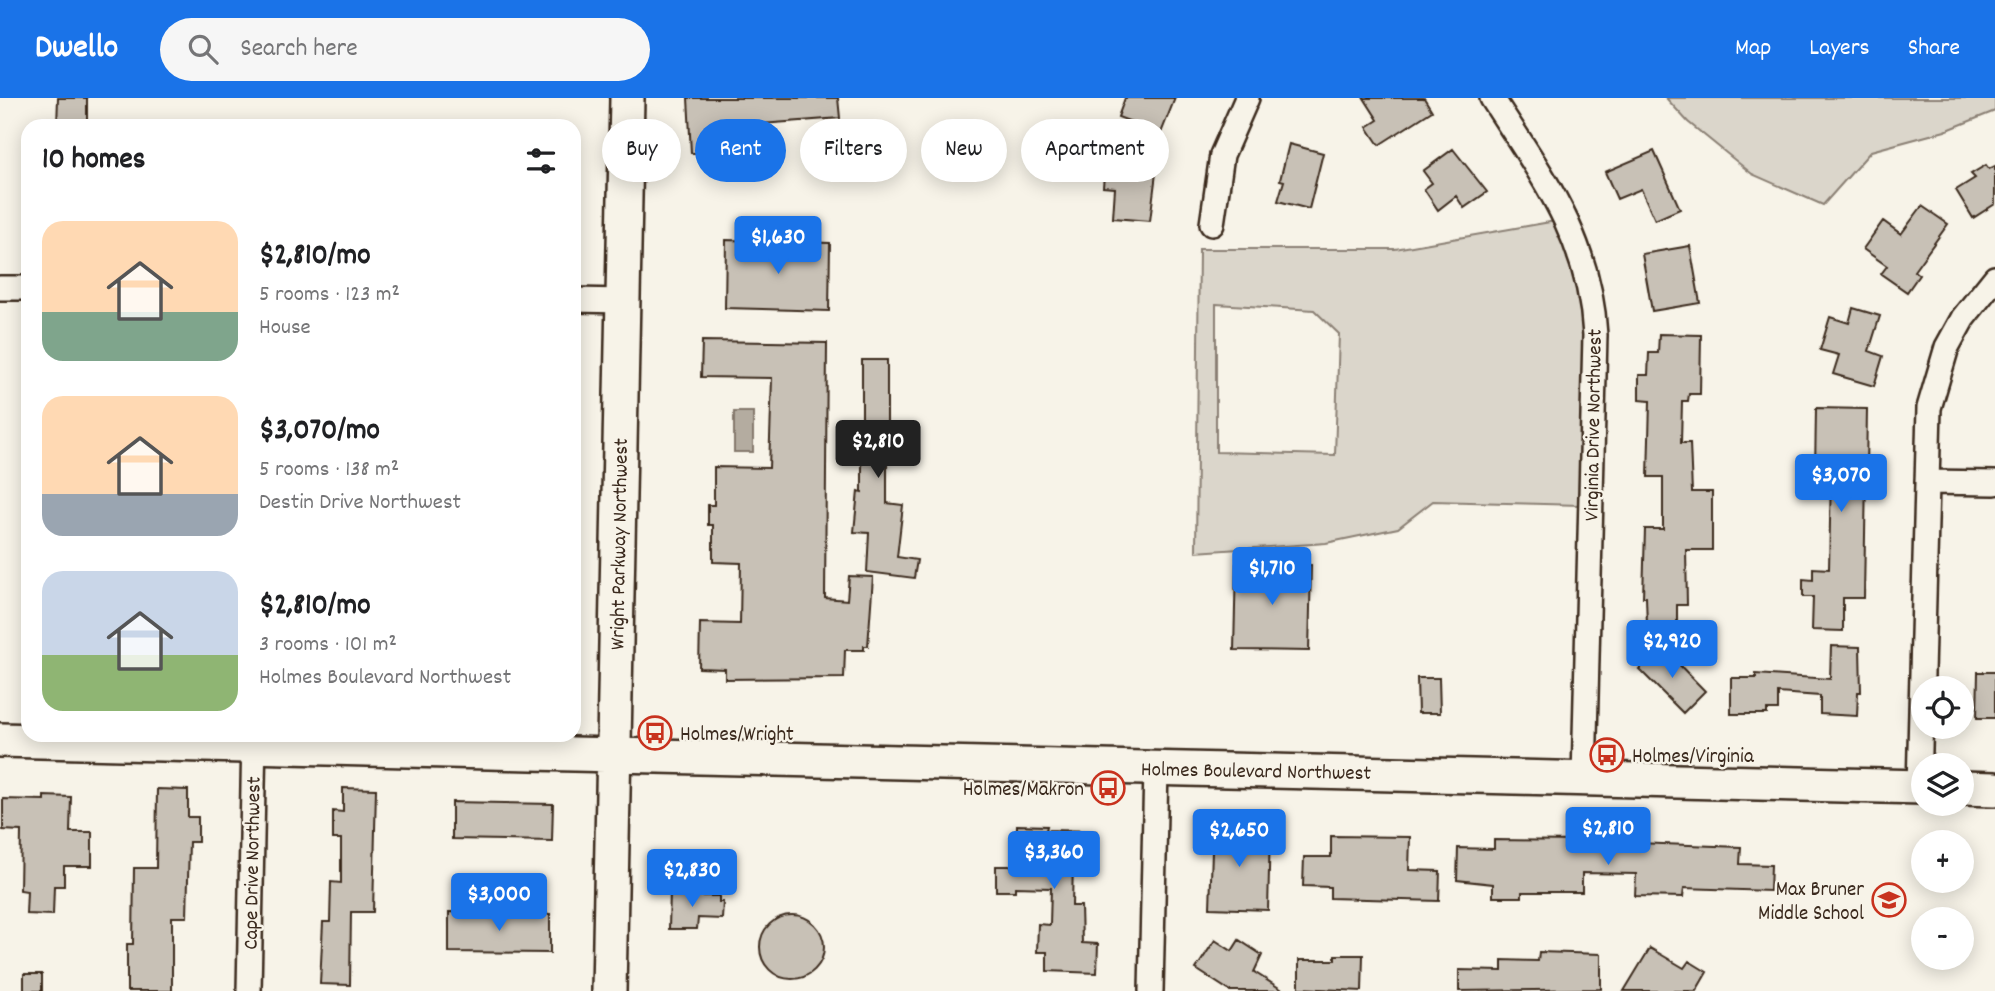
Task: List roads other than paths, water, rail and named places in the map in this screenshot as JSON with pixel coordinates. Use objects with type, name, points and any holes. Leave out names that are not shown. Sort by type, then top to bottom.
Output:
[{"type":"street","name":"Wright Parkway Northwest","points":[[609,991],[627,98]]},
{"type":"street","points":[[1212,224],[1222,155],[1247,98]]},
{"type":"street","name":"Virginia Drive Northwest","points":[[1492,98],[1566,216],[1585,264],[1590,287],[1595,335],[1584,778]]},
{"type":"street","points":[[1922,753],[1928,408],[1947,347],[1976,298],[1995,278]]},
{"type":"street","points":[[0,288],[21,288]]},
{"type":"street","points":[[581,300],[623,300]]},
{"type":"street","points":[[1927,482],[1995,483]]},
{"type":"street","name":"Holmes Boulevard Northwest","points":[[0,740],[21,740]]},
{"type":"street","name":"Cape Drive Northwest","points":[[249,991],[254,742]]},
{"type":"street","name":"Holmes Boulevard Northwest","points":[[282,742],[614,754],[1911,787]]},
{"type":"street","points":[[1152,991],[1156,768]]},
{"type":"street","points":[[1974,788],[1995,789]]},
{"type":"place","name":"Holmes/Wright","points":[[655,733]]},
{"type":"place","name":"Holmes/Virginia","points":[[1607,755]]},
{"type":"place","name":"Holmes/Makron","points":[[1108,788]]},
{"type":"place","name":"Max Bruner Middle School","points":[[1889,900]]}]
